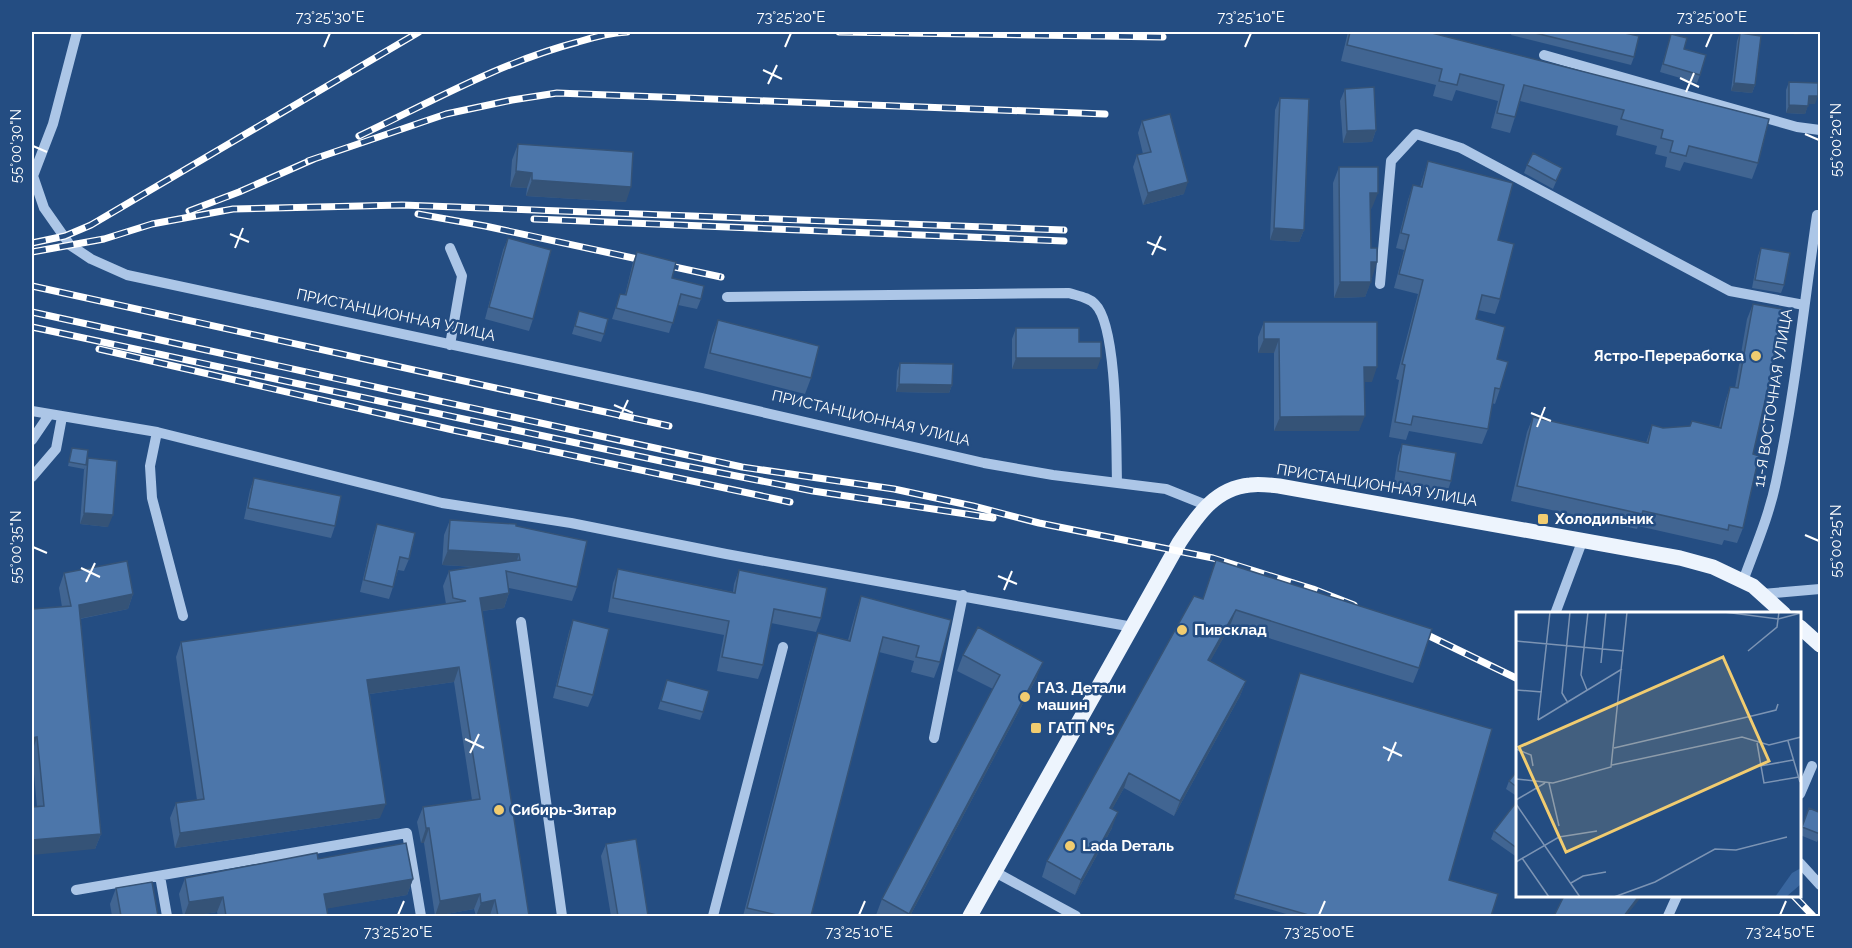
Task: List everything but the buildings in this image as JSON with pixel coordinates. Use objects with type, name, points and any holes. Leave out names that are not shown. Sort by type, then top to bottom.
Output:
[{"type":"main road","name":"ПРИСТАНЦИОННАЯ УЛИЦА","points":[[1206,505],[1223,493],[1249,485],[1279,486],[1582,539],[1680,558],[1713,567],[1743,581],[1782,612]]},
{"type":"main road","points":[[970,916],[1179,543],[1206,505]]},
{"type":"main road","points":[[1801,628],[1821,645]]},
{"type":"street","points":[[32,175],[53,124],[77,32]]},
{"type":"street","points":[[1544,55],[1797,127],[1821,130]]},
{"type":"street","points":[[1380,284],[1391,161],[1416,134],[1461,148],[1730,291],[1804,305]]},
{"type":"street","name":"ПРИСТАНЦИОННАЯ УЛИЦА","points":[[32,175],[44,208],[70,245],[91,259],[127,275],[701,398],[984,463],[1053,476],[1166,489],[1206,505]]},
{"type":"street","name":"11-Я ВОСТОЧНАЯ УЛИЦА","points":[[1743,581],[1764,526],[1776,483],[1791,397],[1817,215]]},
{"type":"street","points":[[450,248],[462,276],[450,345]]},
{"type":"street","points":[[727,297],[1069,293],[1084,298],[1095,304],[1103,317],[1111,354],[1118,483]]},
{"type":"street","points":[[32,411],[157,432],[442,502],[571,523],[737,556],[1133,627]]},
{"type":"street","points":[[32,440],[49,415]]},
{"type":"street","points":[[32,477],[56,449],[62,417]]},
{"type":"street","points":[[157,432],[150,466],[152,498],[183,616]]},
{"type":"street","points":[[1556,612],[1582,539]]},
{"type":"street","points":[[1762,594],[1821,589]]},
{"type":"street","points":[[934,738],[963,595]]},
{"type":"street","points":[[521,622],[562,916]]},
{"type":"street","points":[[713,916],[783,647]]},
{"type":"street","points":[[1801,792],[1812,766]]},
{"type":"street","points":[[76,890],[407,833],[422,916]]},
{"type":"street","points":[[1801,864],[1821,885]]},
{"type":"street","points":[[995,872],[1076,916]]},
{"type":"street","points":[[160,876],[167,916]]},
{"type":"street","points":[[1668,916],[1677,897]]},
{"type":"railway","points":[[32,243],[65,236],[91,225],[419,32]]},
{"type":"railway","points":[[359,136],[521,60],[590,38],[627,32]]},
{"type":"railway","points":[[839,32],[1163,37]]},
{"type":"railway","points":[[308,161],[446,114],[557,93],[1105,114]]},
{"type":"railway","points":[[189,211],[314,159]]},
{"type":"railway","points":[[32,252],[104,239],[152,224],[233,209],[402,205],[1064,230]]},
{"type":"railway","points":[[418,214],[485,226],[721,277]]},
{"type":"railway","points":[[534,219],[1064,241]]},
{"type":"railway","points":[[32,286],[669,426]]},
{"type":"railway","points":[[32,312],[742,467],[894,489],[1039,523],[1213,558],[1313,589],[1354,605]]},
{"type":"railway","points":[[32,327],[675,464],[813,491],[993,518]]},
{"type":"railway","points":[[99,349],[453,430],[790,502]]},
{"type":"railway","points":[[1415,629],[1516,678]]},
{"type":"railway","points":[[1795,897],[1813,916]]},
{"type":"place","name":"Ястро-Переработка","points":[[1756,356]]},
{"type":"place","name":"Холодильник","points":[[1543,519]]},
{"type":"place","name":"Пивсклад","points":[[1182,630]]},
{"type":"place","name":"ГАЗ. Детали машин","points":[[1025,697]]},
{"type":"place","name":"ГАТП №5","points":[[1036,728]]},
{"type":"place","name":"Сибирь-Зитар","points":[[499,810]]},
{"type":"place","name":"Lada Dеталь","points":[[1070,846]]}]
